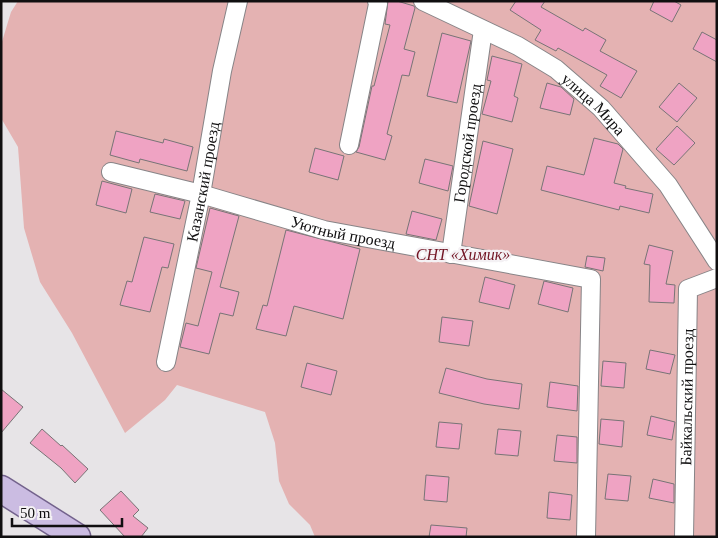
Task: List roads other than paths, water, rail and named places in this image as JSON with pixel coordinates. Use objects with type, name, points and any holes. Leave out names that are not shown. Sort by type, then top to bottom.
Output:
[{"type":"main road","points":[[1,489],[77,537]]},
{"type":"street","name":"Казанский проезд","points":[[166,362],[201,194],[222,71],[238,1]]},
{"type":"street","points":[[349,146],[378,4],[377,1]]},
{"type":"street","name":"улица Мира","points":[[423,1],[518,46],[556,69],[601,108],[668,185],[717,261]]},
{"type":"street","name":"Городской проезд","points":[[451,254],[483,30]]},
{"type":"street","name":"Уютный проезд","points":[[110,172],[201,194],[324,230],[591,278],[586,537]]},
{"type":"street","name":"Байкальский проезд","points":[[684,537],[688,288],[717,278]]},
{"type":"park label","name":"СНТ «Химик»","points":[[463,254]]}]
